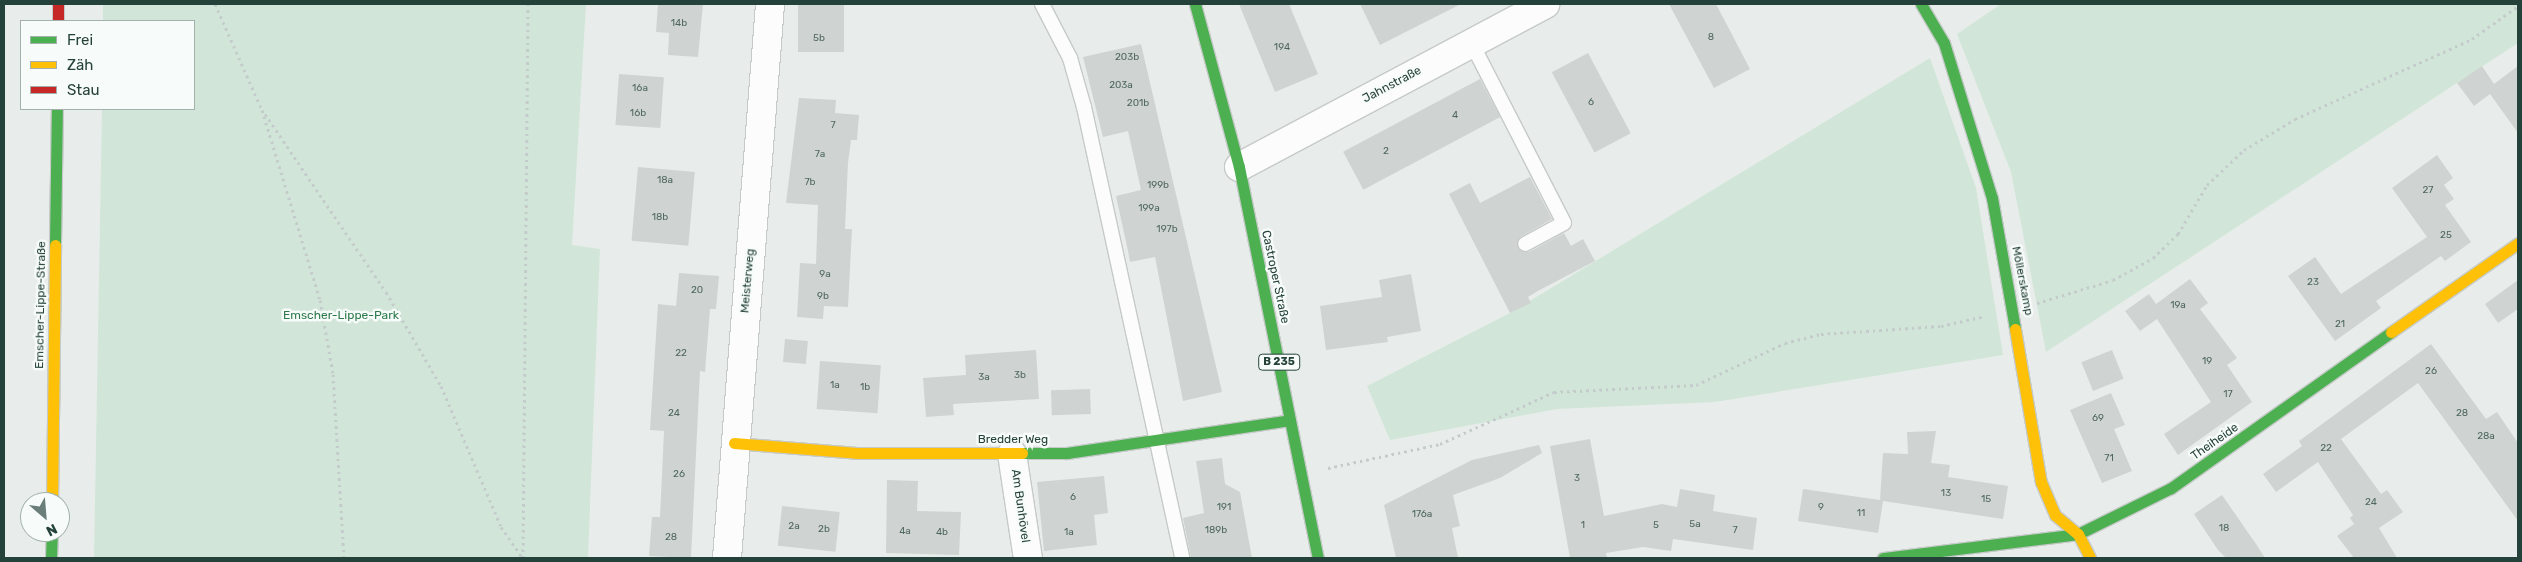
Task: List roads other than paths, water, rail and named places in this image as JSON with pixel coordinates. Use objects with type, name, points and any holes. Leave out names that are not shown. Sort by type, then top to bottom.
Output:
[{"type":"street","points":[[58,4],[58,20]]},
{"type":"street","name":"Meisterweg","points":[[727,558],[734,443],[770,4]]},
{"type":"street","name":"Castroper Straße","points":[[1196,4],[1239,166],[1318,558]]},
{"type":"street","name":"Jahnstraße","points":[[1239,166],[1471,42],[1504,13],[1545,4]]},
{"type":"street","name":"Möllerskamp","points":[[1921,4],[1944,43],[1992,198],[2015,310],[2041,482],[2055,514],[2078,534],[2090,558]]},
{"type":"street","name":"Emscher-Lippe-Straße","points":[[52,492],[57,110]]},
{"type":"street","name":"Theiheide","points":[[1883,558],[2078,534],[2179,484],[2518,243]]},
{"type":"street","name":"Bredder Weg","points":[[734,443],[857,452],[1067,453],[1290,420]]},
{"type":"street","name":"Am Bunhövel","points":[[1012,454],[1028,558]]},
{"type":"street","points":[[51,558],[52,542]]},
{"type":"lane","points":[[1042,4],[1070,58],[1084,107],[1182,558]]},
{"type":"lane","points":[[1471,42],[1564,222],[1526,244]]},
{"type":"park label","name":"Emscher-Lippe-Park","points":[[341,316]]}]
